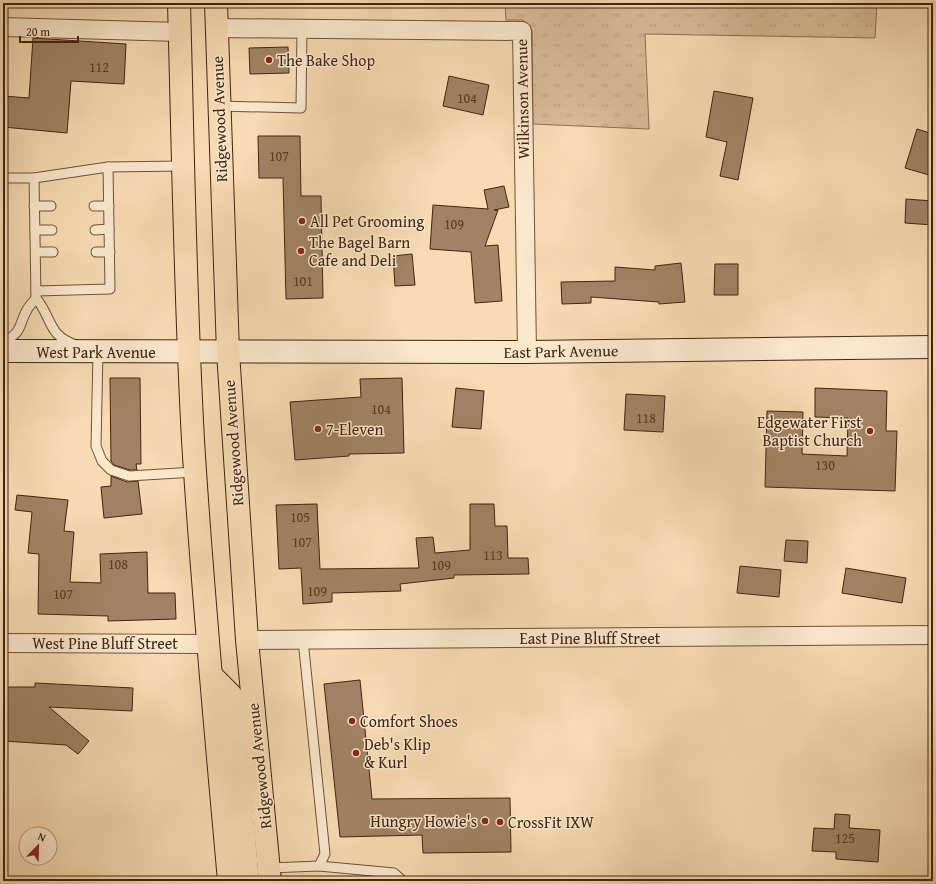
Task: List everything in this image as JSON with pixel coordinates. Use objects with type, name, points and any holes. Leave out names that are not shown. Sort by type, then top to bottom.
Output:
[{"type":"main road","points":[[179,3],[182,166],[195,472],[207,644],[229,881]]},
{"type":"main road","name":"Ridgewood Avenue","points":[[216,3],[228,352],[247,640],[269,875]]},
{"type":"main road","points":[[211,675],[231,695],[248,881]]},
{"type":"street","points":[[3,27],[180,32]]},
{"type":"street","name":"Wilkinson Avenue","points":[[216,28],[522,31],[527,352]]},
{"type":"street","name":"East Park Avenue","points":[[189,352],[527,352],[933,347]]},
{"type":"street","name":"West Park Avenue","points":[[3,351],[189,352]]},
{"type":"street","name":"East Pine Bluff Street","points":[[247,640],[933,636]]},
{"type":"street","name":"West Pine Bluff Street","points":[[3,643],[207,644]]},
{"type":"lane","points":[[219,106],[301,108],[302,29]]},
{"type":"lane","points":[[3,178],[34,178],[108,167],[182,166]]},
{"type":"lane","points":[[36,294],[110,289],[108,167]]},
{"type":"lane","points":[[34,178],[36,294],[45,310],[50,325],[56,334],[69,342],[98,352],[96,446],[102,461],[111,470],[128,476],[195,472]]},
{"type":"lane","points":[[34,206],[51,206]]},
{"type":"lane","points":[[94,206],[109,206]]},
{"type":"lane","points":[[95,230],[109,229]]},
{"type":"lane","points":[[35,230],[52,230]]},
{"type":"lane","points":[[36,252],[53,252]]},
{"type":"lane","points":[[96,252],[110,252]]},
{"type":"lane","points":[[3,342],[14,337],[22,325],[27,308],[36,294]]},
{"type":"lane","points":[[303,640],[325,854],[319,866]]},
{"type":"lane","points":[[269,875],[319,866],[394,874],[403,881],[410,881]]},
{"type":"green space","points":[[505,3],[877,3],[875,38],[645,34],[649,129],[533,124],[532,30],[523,20],[506,20]]},
{"type":"building","points":[[33,38],[126,44],[124,84],[71,81],[67,133],[3,127],[3,96],[29,98]]},
{"type":"building","name":"The Bake Shop","points":[[288,47],[289,73],[250,74],[249,48]]},
{"type":"building","points":[[449,76],[489,85],[483,115],[443,106]]},
{"type":"building","points":[[714,91],[753,98],[738,180],[720,176],[727,142],[706,137]]},
{"type":"building","points":[[917,129],[933,134],[933,162],[929,175],[905,168]]},
{"type":"building","points":[[258,136],[300,136],[301,196],[321,196],[323,298],[286,299],[283,178],[259,178]]},
{"type":"building","points":[[504,186],[509,207],[494,210],[498,210],[485,246],[498,245],[502,301],[475,303],[471,252],[430,249],[433,205],[488,209],[484,190]]},
{"type":"building","points":[[906,199],[933,201],[933,225],[905,223]]},
{"type":"building","points":[[412,254],[415,285],[395,286],[393,256]]},
{"type":"building","points":[[681,263],[685,302],[659,304],[659,302],[591,297],[591,303],[562,304],[561,282],[615,281],[615,267],[655,270],[655,266]]},
{"type":"building","points":[[715,264],[738,264],[738,295],[714,295]]},
{"type":"building","points":[[110,378],[140,378],[141,464],[136,464],[137,470],[130,470],[114,465],[111,461]]},
{"type":"building","points":[[402,378],[404,453],[349,454],[349,456],[295,460],[290,402],[361,397],[360,379]]},
{"type":"building","points":[[456,388],[484,391],[481,429],[452,427]]},
{"type":"building","points":[[815,388],[887,391],[886,431],[897,431],[895,491],[765,487],[767,411],[803,412],[802,454],[847,456],[848,418],[815,417]]},
{"type":"building","points":[[626,394],[665,396],[663,432],[624,430]]},
{"type":"building","points":[[111,476],[127,482],[138,481],[142,514],[104,518],[101,487],[111,486]]},
{"type":"building","points":[[17,495],[68,500],[64,531],[74,532],[70,582],[101,583],[100,554],[147,552],[148,593],[175,593],[176,619],[108,621],[108,616],[38,614],[39,554],[28,553],[32,512],[15,510]]},
{"type":"building","points":[[317,504],[320,569],[419,568],[416,538],[433,537],[435,553],[470,550],[470,504],[494,504],[495,526],[507,526],[508,558],[528,558],[529,574],[454,575],[454,578],[400,584],[401,591],[332,593],[332,602],[303,604],[301,568],[279,569],[276,505]]},
{"type":"building","points":[[786,540],[808,541],[807,563],[784,561]]},
{"type":"building","points":[[740,566],[781,570],[779,597],[737,593]]},
{"type":"building","points":[[846,568],[906,578],[902,603],[842,593]]},
{"type":"building","points":[[360,680],[372,799],[510,798],[511,852],[423,853],[422,835],[340,837],[324,684]]},
{"type":"building","points":[[35,683],[133,688],[132,711],[49,707],[89,741],[78,754],[66,745],[3,741],[3,687],[35,687]]},
{"type":"building","points":[[835,814],[850,815],[849,828],[880,830],[878,862],[836,859],[836,852],[812,851],[814,828],[834,829]]},
{"type":"place","name":"The Bake Shop","points":[[269,60]]},
{"type":"place","name":"All Pet Grooming","points":[[302,221]]},
{"type":"place","name":"The Bagel Barn Cafe and Deli","points":[[301,251]]},
{"type":"place","name":"7-Eleven","points":[[318,429]]},
{"type":"place","name":"Edgewater First Baptist Church","points":[[870,431]]},
{"type":"place","name":"Comfort Shoes","points":[[352,721]]},
{"type":"place","name":"Deb's Klip & Kurl","points":[[356,753]]},
{"type":"place","name":"Hungry Howie's","points":[[485,821]]},
{"type":"place","name":"CrossFit IXW","points":[[500,822]]}]
